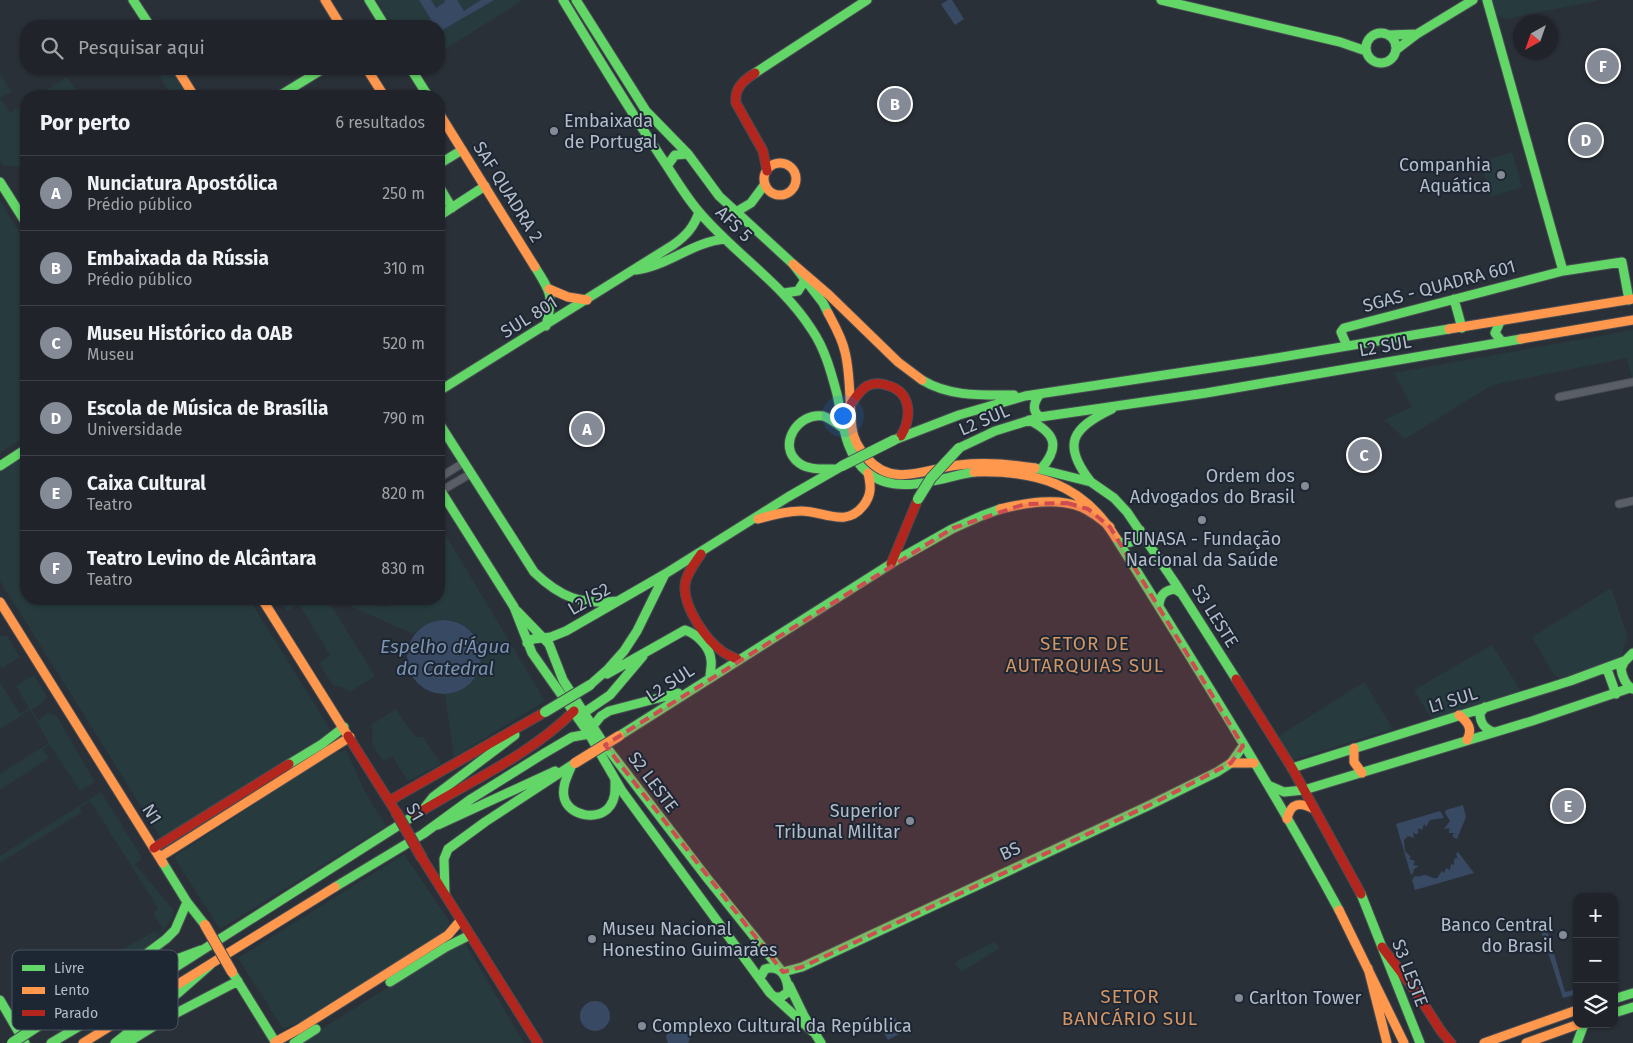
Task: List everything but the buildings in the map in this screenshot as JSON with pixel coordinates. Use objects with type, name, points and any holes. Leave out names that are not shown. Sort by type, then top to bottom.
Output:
[{"type":"main road","points":[[133,0],[146,20]]},
{"type":"main road","points":[[325,0],[337,20]]},
{"type":"main road","points":[[369,0],[381,20]]},
{"type":"main road","name":"AFS 5","points":[[562,0],[667,166],[699,212],[725,239],[784,293],[816,336],[824,354],[838,400],[843,428],[852,451],[868,473]]},
{"type":"main road","name":"AFS 5","points":[[576,0],[646,111],[688,154],[714,190],[793,264],[823,303],[838,332],[845,352],[851,404]]},
{"type":"main road","points":[[767,171],[763,151],[736,104],[735,96],[738,88],[743,81],[778,56],[866,0]]},
{"type":"main road","points":[[1160,0],[1340,42],[1366,46]]},
{"type":"main road","points":[[1417,34],[1390,35],[1377,33],[1369,38],[1366,46],[1372,60],[1383,63],[1393,57],[1396,50],[1417,34],[1473,0]]},
{"type":"main road","points":[[1487,0],[1563,271]]},
{"type":"main road","points":[[1390,35],[1395,43],[1396,50]]},
{"type":"main road","points":[[181,75],[190,90]]},
{"type":"main road","points":[[289,90],[313,75]]},
{"type":"main road","points":[[371,75],[380,90]]},
{"type":"main road","points":[[415,75],[424,90]]},
{"type":"main road","name":"SAF QUADRA 2","points":[[445,123],[549,288]]},
{"type":"main road","points":[[445,160],[462,150]]},
{"type":"main road","points":[[763,151],[790,166],[793,170],[796,183],[785,194],[780,194],[769,188],[764,177],[772,165],[782,163]]},
{"type":"main road","points":[[667,166],[675,155],[688,154]]},
{"type":"main road","points":[[0,182],[20,214]]},
{"type":"main road","points":[[445,212],[485,186]]},
{"type":"main road","points":[[736,212],[751,203],[769,188]]},
{"type":"main road","points":[[746,222],[751,210],[769,188]]},
{"type":"main road","points":[[445,196],[452,208]]},
{"type":"main road","name":"SUL 801","points":[[445,387],[636,270],[654,268],[690,234],[699,212]]},
{"type":"main road","name":"SUL 801","points":[[670,254],[714,239],[725,239]]},
{"type":"main road","name":"SGAS - QUADRA 601","points":[[1347,346],[1341,332],[1344,328],[1563,271],[1622,262],[1631,299]]},
{"type":"main road","points":[[793,264],[833,299],[889,355],[922,379],[939,388],[964,394],[1025,396]]},
{"type":"main road","points":[[784,293],[792,293],[800,289],[806,280]]},
{"type":"main road","points":[[549,288],[568,298],[587,300]]},
{"type":"main road","points":[[546,326],[551,304],[549,288]]},
{"type":"main road","points":[[1454,299],[1462,328]]},
{"type":"main road","name":"L2 SUL","points":[[665,574],[839,467],[897,438],[958,416],[1025,396],[1500,322],[1631,299]]},
{"type":"main road","name":"L2 SUL","points":[[445,895],[444,859],[448,849],[472,831],[687,690],[891,564],[918,499],[931,478],[959,448],[978,438],[1040,417],[1206,393],[1633,320]]},
{"type":"main road","points":[[1500,322],[1496,326],[1495,334],[1502,342]]},
{"type":"main road","points":[[1474,326],[1480,335],[1480,339],[1474,347]]},
{"type":"main road","points":[[851,404],[863,389],[870,385],[888,385],[897,389],[906,396],[910,408],[907,428],[897,438]]},
{"type":"main road","points":[[1040,394],[1033,407],[1034,412],[1040,417]]},
{"type":"main road","name":"S3 LESTE","points":[[851,404],[850,416],[855,440],[860,450],[871,463],[884,472],[906,476],[959,466],[1008,464],[1042,468],[1092,482],[1114,498],[1140,530],[1182,593],[1292,768],[1364,897],[1420,1043]]},
{"type":"main road","points":[[1092,482],[1080,469],[1074,456],[1074,441],[1085,423],[1119,405]]},
{"type":"main road","points":[[839,467],[818,470],[806,468],[794,460],[789,441],[796,426],[810,416],[825,417],[843,428]]},
{"type":"main road","points":[[1030,420],[1044,428],[1053,440],[1053,454],[1042,468]]},
{"type":"main road","points":[[445,433],[534,572],[548,587],[564,596],[585,602],[602,603],[618,600]]},
{"type":"main road","points":[[0,456],[20,444]]},
{"type":"main road","points":[[0,466],[20,453]]},
{"type":"main road","name":"S3 LESTE","points":[[868,473],[884,481],[906,485],[975,472],[1023,474],[1048,480],[1070,490],[1093,507],[1110,526],[1268,785],[1351,931],[1404,1043]]},
{"type":"main road","points":[[747,522],[795,511],[842,518],[852,516],[863,508],[869,498],[871,487],[868,473]]},
{"type":"main road","name":"S2 LESTE","points":[[445,497],[514,607],[549,644],[563,680],[579,712]]},
{"type":"main road","points":[[891,564],[960,525],[997,511],[1025,504],[1077,504],[1096,514],[1110,526]]},
{"type":"main road","points":[[1119,542],[1128,544],[1134,542],[1140,530]]},
{"type":"main road","points":[[703,551],[692,567],[686,583],[685,592],[688,605],[705,632],[716,645],[737,659]]},
{"type":"main road","points":[[592,683],[624,652],[637,631],[665,574]]},
{"type":"main road","name":"L2/S2","points":[[527,643],[533,639],[551,637],[566,632],[665,574]]},
{"type":"main road","points":[[1158,604],[1160,598],[1168,590],[1175,589],[1182,593]]},
{"type":"main road","name":"N1","points":[[0,602],[187,902],[205,925],[275,1042]]},
{"type":"main road","name":"S1","points":[[266,605],[344,727],[460,921],[538,1043]]},
{"type":"main road","name":"S2 LESTE","points":[[514,607],[532,653],[785,977],[821,1043]]},
{"type":"main road","points":[[389,800],[529,722],[677,633],[690,630],[706,647],[710,657],[710,677]]},
{"type":"main road","points":[[178,965],[422,811],[523,751],[579,712],[596,707],[611,694],[647,652]]},
{"type":"main road","name":"L1 SUL","points":[[1292,768],[1607,669],[1624,661],[1633,653]]},
{"type":"main road","points":[[543,668],[549,668],[556,661]]},
{"type":"main road","points":[[1268,785],[1284,792],[1304,790],[1616,694],[1632,688],[1623,678],[1621,670],[1624,661]]},
{"type":"main road","points":[[1607,669],[1616,694]]},
{"type":"main road","points":[[438,825],[471,799],[565,740],[591,730],[601,716],[609,711],[687,690]]},
{"type":"main road","points":[[1485,707],[1480,712],[1480,720],[1482,726],[1493,732]]},
{"type":"main road","points":[[1459,715],[1471,728],[1470,736],[1467,740]]},
{"type":"main road","points":[[422,811],[433,797],[502,746],[529,722]]},
{"type":"main road","points":[[157,852],[322,744],[344,727]]},
{"type":"main road","name":"S2 LESTE","points":[[591,730],[615,780],[760,978]]},
{"type":"main road","points":[[157,852],[350,737]]},
{"type":"main road","name":"BS","points":[[785,977],[802,967],[1150,805],[1231,763],[1243,746]]},
{"type":"main road","points":[[1354,748],[1352,762],[1362,773]]},
{"type":"main road","name":"BS","points":[[1231,763],[1254,763]]},
{"type":"main road","points":[[574,764],[563,782],[562,793],[566,805],[574,812],[588,817],[598,815],[607,810],[616,795],[615,780]]},
{"type":"main road","points":[[178,983],[438,825],[536,779],[574,764]]},
{"type":"main road","points":[[1287,819],[1290,808],[1294,805],[1307,805],[1314,809]]},
{"type":"main road","points":[[663,846],[672,847],[677,840]]},
{"type":"main road","points":[[150,950],[166,939],[174,930],[187,902]]},
{"type":"main road","points":[[275,1042],[299,1029],[448,935],[460,921]]},
{"type":"main road","points":[[294,1043],[446,947],[470,936]]},
{"type":"main road","points":[[1382,947],[1407,978],[1451,1043]]},
{"type":"main road","points":[[178,959],[201,950]]},
{"type":"main road","points":[[178,993],[210,965]]},
{"type":"main road","points":[[768,967],[774,967],[785,977],[788,992],[784,996],[775,997],[760,978],[768,967]]},
{"type":"main road","points":[[1368,968],[1387,1043]]},
{"type":"main road","points":[[178,1011],[235,976]]},
{"type":"main road","points":[[1618,998],[1633,993]]},
{"type":"main road","name":"S2 LESTE","points":[[775,997],[814,1032]]},
{"type":"main road","points":[[0,1000],[12,1018]]},
{"type":"main road","points":[[1618,1012],[1633,1007]]},
{"type":"main road","points":[[1484,1043],[1573,1011]]},
{"type":"main road","points":[[1526,1043],[1573,1026]]},
{"type":"main road","points":[[1577,1043],[1582,1028]]},
{"type":"main road","points":[[20,1030],[27,1041]]},
{"type":"main road","points":[[12,1043],[32,1030]]},
{"type":"main road","points":[[51,1043],[73,1030]]},
{"type":"main road","points":[[83,1043],[104,1030]]},
{"type":"main road","points":[[115,1043],[131,1030]]},
{"type":"main road","points":[[127,1043],[148,1030]]},
{"type":"street","points":[[1559,397],[1633,382]]},
{"type":"street","points":[[445,474],[463,463]]},
{"type":"street","points":[[445,486],[470,474]]},
{"type":"street","points":[[1619,504],[1633,501]]},
{"type":"highlighted area","points":[[1067,503],[1088,509],[1110,527],[1243,746],[1231,763],[1150,805],[802,967],[783,972],[605,745],[953,528],[1025,504]]},
{"type":"green space","points":[[376,0],[523,0],[445,49],[445,20],[389,20]]},
{"type":"green space","points":[[1490,0],[1600,0],[1526,15],[1513,15],[1513,18],[1506,19],[1494,14]]},
{"type":"green space","points":[[0,73],[11,92],[0,98]]},
{"type":"green space","points":[[159,75],[179,75],[188,90],[168,90]]},
{"type":"green space","points":[[67,77],[76,90],[46,90]]},
{"type":"green space","points":[[0,98],[10,113],[20,107],[20,166],[4,166],[0,160]]},
{"type":"green space","name":"Companhia Aquática","points":[[1512,152],[1522,187],[1491,197],[1481,162]]},
{"type":"green space","points":[[0,201],[20,233],[20,440],[0,453]]},
{"type":"green space","points":[[1633,330],[1633,383],[1627,358],[1492,385],[1405,439],[1384,420],[1412,407],[1394,373]]},
{"type":"green space","points":[[20,457],[20,605],[253,605],[330,729],[329,733],[162,837],[159,835],[0,581],[0,469]]},
{"type":"green space","points":[[445,534],[545,701],[454,757],[445,694],[455,692],[470,682],[481,661],[482,656],[479,642],[470,630],[458,622],[440,620],[423,626],[413,634],[350,605],[384,607],[388,605],[445,605]]},
{"type":"green space","points":[[1611,588],[1627,636],[1620,662],[1560,679],[1554,675],[1532,637]]},
{"type":"green space","points":[[282,605],[297,605],[287,611]]},
{"type":"green space","points":[[300,605],[331,605],[375,676],[350,692],[333,685],[321,667],[320,662],[330,655]]},
{"type":"green space","points":[[0,636],[7,636],[20,657],[2,668],[0,665]]},
{"type":"green space","points":[[1492,645],[1521,691],[1432,720],[1414,690]]},
{"type":"green space","points":[[34,675],[46,698],[32,710],[38,720],[48,713],[56,715],[95,782],[80,791],[50,745],[43,749],[49,758],[0,790],[0,774],[49,743],[30,710],[0,729],[0,682],[20,714],[29,708],[16,686]]},
{"type":"green space","points":[[1364,682],[1393,729],[1293,760],[1277,737]]},
{"type":"green space","points":[[396,709],[415,737],[423,737],[441,764],[410,780],[407,780],[392,756],[383,761],[372,744],[373,732],[371,725]]},
{"type":"green space","points":[[346,750],[364,790],[386,826],[220,929],[175,859],[175,856],[317,763]]},
{"type":"green space","points":[[101,792],[141,856],[140,861],[135,864],[175,912],[164,929],[144,950],[121,950],[155,931],[156,935],[163,928],[153,913],[158,908],[90,801],[80,808],[82,812],[0,863],[0,856]]},
{"type":"green space","points":[[404,854],[449,921],[449,926],[439,935],[304,1020],[285,1028],[282,1027],[238,958]]},
{"type":"green space","points":[[994,942],[1000,948],[961,972],[955,963],[957,961]]},
{"type":"green space","points":[[465,943],[524,1043],[303,1043],[309,1037],[442,953]]},
{"type":"water","points":[[419,0],[431,0],[436,8],[445,2],[444,0],[457,0],[464,11],[481,0],[494,0],[445,29],[445,20],[431,20]]},
{"type":"water","points":[[952,0],[964,19],[955,25],[941,4]]},
{"type":"water","name":"Espelho d'Água da Catedral","points":[[437,620],[451,620],[465,626],[475,636],[481,650],[479,671],[465,688],[451,694],[437,694],[423,688],[413,678],[407,664],[407,650],[413,636],[423,626]]},
{"type":"water","points":[[1463,805],[1466,817],[1457,839],[1453,837],[1453,834],[1456,833],[1449,833],[1451,828],[1444,829],[1450,821],[1445,813],[1446,810]]},
{"type":"water","points":[[1440,811],[1444,818],[1430,820],[1426,827],[1424,824],[1422,830],[1418,828],[1418,834],[1413,832],[1414,838],[1408,836],[1404,840],[1405,851],[1411,857],[1409,859],[1415,861],[1413,865],[1419,866],[1414,869],[1411,875],[1396,824]]},
{"type":"water","points":[[1458,852],[1474,873],[1415,890],[1412,880],[1415,876],[1424,875],[1437,878],[1442,871],[1444,873],[1446,868],[1450,870],[1451,864],[1454,865],[1454,859],[1458,859],[1456,854]]},
{"type":"water","points":[[1547,929],[1565,992],[1573,990],[1573,995],[1563,998],[1541,931]]},
{"type":"water","points":[[595,1001],[606,1005],[610,1016],[606,1027],[595,1031],[584,1027],[580,1016],[584,1005]]},
{"type":"water","points":[[895,1018],[903,1032],[888,1040],[880,1026]]},
{"type":"water","points":[[678,1023],[689,1030],[688,1043],[668,1043],[666,1037],[668,1029]]},
{"type":"traffic: fast","points":[[133,0],[146,20]]},
{"type":"traffic: fast","points":[[369,0],[381,20]]},
{"type":"traffic: fast","points":[[563,0],[623,99],[689,200],[728,242],[773,283],[800,313],[812,330],[821,345],[830,369],[849,447],[860,465],[868,473],[880,480],[906,485],[974,472]]},
{"type":"traffic: fast","points":[[576,0],[646,111],[688,154],[719,196],[793,264],[823,303],[828,313]]},
{"type":"traffic: fast","points":[[755,73],[867,0]]},
{"type":"traffic: fast","points":[[1161,0],[1340,42],[1366,51]]},
{"type":"traffic: fast","points":[[1396,50],[1417,34],[1473,0]]},
{"type":"traffic: fast","points":[[1487,0],[1563,271]]},
{"type":"traffic: fast","points":[[1381,33],[1392,37],[1396,48],[1392,59],[1381,63],[1370,59],[1366,48],[1370,37],[1381,33]]},
{"type":"traffic: fast","points":[[1389,35],[1417,34]]},
{"type":"traffic: fast","points":[[289,90],[313,75]]},
{"type":"traffic: fast","points":[[415,75],[424,90]]},
{"type":"traffic: fast","points":[[445,160],[462,150]]},
{"type":"traffic: fast","points":[[667,166],[675,155],[688,154]]},
{"type":"traffic: fast","points":[[0,182],[20,214]]},
{"type":"traffic: fast","points":[[736,212],[751,203],[765,184]]},
{"type":"traffic: fast","points":[[445,212],[485,186]]},
{"type":"traffic: fast","points":[[445,196],[452,208]]},
{"type":"traffic: fast","points":[[445,387],[673,245],[689,231],[699,212]]},
{"type":"traffic: fast","points":[[636,270],[648,268],[702,245],[725,239]]},
{"type":"traffic: fast","points":[[1347,346],[1341,332],[1344,328],[1563,271],[1622,262],[1629,300]]},
{"type":"traffic: fast","points":[[535,267],[550,295],[550,308],[546,326]]},
{"type":"traffic: fast","points":[[784,293],[798,291],[805,280]]},
{"type":"traffic: fast","points":[[1454,299],[1462,328]]},
{"type":"traffic: fast","points":[[1500,322],[1495,333],[1502,342]]},
{"type":"traffic: fast","points":[[894,440],[959,415],[1025,396],[1264,360],[1449,329]]},
{"type":"traffic: fast","points":[[959,448],[995,431],[1040,417],[1206,393],[1521,339]]},
{"type":"traffic: fast","points":[[922,380],[944,390],[966,394],[1014,395]]},
{"type":"traffic: fast","points":[[1040,394],[1034,406],[1035,412],[1040,417]]},
{"type":"traffic: fast","points":[[1091,482],[1076,457],[1075,438],[1088,423],[1112,409]]},
{"type":"traffic: fast","points":[[833,469],[811,468],[799,463],[792,456],[790,440],[798,425],[805,419],[814,416],[826,417],[843,428]]},
{"type":"traffic: fast","points":[[1029,420],[1045,430],[1052,441],[1051,453],[1041,469]]},
{"type":"traffic: fast","points":[[445,432],[534,572],[553,588],[572,598],[593,602],[618,601]]},
{"type":"traffic: fast","points":[[842,466],[894,440]]},
{"type":"traffic: fast","points":[[918,499],[931,478],[959,448]]},
{"type":"traffic: fast","points":[[0,466],[20,453]]},
{"type":"traffic: fast","points":[[590,685],[624,651],[637,631],[665,574],[788,497],[842,466]]},
{"type":"traffic: fast","points":[[1035,468],[1091,482],[1114,498],[1127,512],[1175,583],[1236,679]]},
{"type":"traffic: fast","points":[[445,498],[514,607],[532,653],[589,734],[622,791],[770,993],[813,1032]]},
{"type":"traffic: fast","points":[[619,736],[897,560],[952,529],[1000,509]]},
{"type":"traffic: fast","points":[[1119,542],[1127,543],[1136,540],[1140,530]]},
{"type":"traffic: fast","points":[[1116,538],[1258,769],[1339,910]]},
{"type":"traffic: fast","points":[[527,643],[533,639],[551,637],[566,631],[665,574]]},
{"type":"traffic: fast","points":[[1159,605],[1162,596],[1166,592],[1175,589],[1181,593]]},
{"type":"traffic: fast","points":[[517,611],[549,644],[563,680],[604,744],[780,969]]},
{"type":"traffic: fast","points":[[607,674],[685,630],[698,638],[708,650],[711,662],[710,677]]},
{"type":"traffic: fast","points":[[1633,653],[1624,662],[1621,669],[1628,686],[1633,689]]},
{"type":"traffic: fast","points":[[585,712],[610,695],[643,656]]},
{"type":"traffic: fast","points":[[1292,768],[1570,681],[1624,661]]},
{"type":"traffic: fast","points":[[1607,669],[1616,694]]},
{"type":"traffic: fast","points":[[545,712],[590,685]]},
{"type":"traffic: fast","points":[[1268,785],[1284,792],[1304,790],[1532,721],[1630,688]]},
{"type":"traffic: fast","points":[[593,726],[601,716],[609,711],[678,693]]},
{"type":"traffic: fast","points":[[1485,707],[1480,713],[1481,720],[1485,727],[1493,732]]},
{"type":"traffic: fast","points":[[289,764],[322,744],[344,727]]},
{"type":"traffic: fast","points":[[335,887],[423,834],[471,799],[543,754],[572,737],[589,734]]},
{"type":"traffic: fast","points":[[422,811],[433,797],[515,735]]},
{"type":"traffic: fast","points":[[783,972],[802,967],[1150,805],[1217,772],[1231,763],[1243,746]]},
{"type":"traffic: fast","points":[[445,894],[444,859],[448,849],[485,822],[575,763]]},
{"type":"traffic: fast","points":[[571,767],[564,785],[564,797],[571,809],[584,815],[599,814],[610,806],[614,797],[615,780]]},
{"type":"traffic: fast","points":[[438,825],[555,771]]},
{"type":"traffic: fast","points":[[178,966],[415,815]]},
{"type":"traffic: fast","points":[[163,863],[187,902],[205,925]]},
{"type":"traffic: fast","points":[[1361,894],[1420,1043]]},
{"type":"traffic: fast","points":[[151,950],[175,930],[187,902]]},
{"type":"traffic: fast","points":[[390,982],[446,947],[470,935]]},
{"type":"traffic: fast","points":[[178,959],[201,950]]},
{"type":"traffic: fast","points":[[178,993],[210,965]]},
{"type":"traffic: fast","points":[[760,978],[765,969],[771,968],[782,973],[787,982],[788,992],[781,997],[775,997]]},
{"type":"traffic: fast","points":[[232,972],[276,1043]]},
{"type":"traffic: fast","points":[[178,1012],[238,981]]},
{"type":"traffic: fast","points":[[789,985],[804,1016],[821,1043]]},
{"type":"traffic: fast","points":[[1618,998],[1633,993]]},
{"type":"traffic: fast","points":[[0,1000],[12,1021]]},
{"type":"traffic: fast","points":[[1618,1012],[1633,1007]]},
{"type":"traffic: fast","points":[[1577,1043],[1583,1028]]},
{"type":"traffic: fast","points":[[294,1043],[316,1029]]},
{"type":"traffic: fast","points":[[17,1030],[25,1043]]},
{"type":"traffic: fast","points":[[12,1043],[32,1030]]},
{"type":"traffic: fast","points":[[51,1043],[73,1030]]},
{"type":"traffic: fast","points":[[115,1043],[131,1030]]},
{"type":"traffic: fast","points":[[127,1043],[148,1030]]},
{"type":"traffic: slow","points":[[325,0],[337,20]]},
{"type":"traffic: slow","points":[[181,75],[190,90]]},
{"type":"traffic: slow","points":[[371,75],[380,90]]},
{"type":"traffic: slow","points":[[445,123],[535,267]]},
{"type":"traffic: slow","points":[[780,163],[786,164],[791,168],[795,173],[796,179],[795,185],[791,190],[786,194],[780,195],[774,194],[769,190],[765,185],[764,179],[765,173],[769,168],[774,164],[780,163]]},
{"type":"traffic: slow","points":[[793,264],[829,295],[898,362],[922,380]]},
{"type":"traffic: slow","points":[[549,289],[568,297],[587,300]]},
{"type":"traffic: slow","points":[[1449,329],[1633,299]]},
{"type":"traffic: slow","points":[[828,313],[845,352],[854,436],[867,458],[877,467],[888,473],[899,475],[969,464],[1016,465],[1035,468]]},
{"type":"traffic: slow","points":[[1521,339],[1633,320]]},
{"type":"traffic: slow","points":[[974,472],[1018,474],[1056,484],[1073,493],[1089,505],[1116,538]]},
{"type":"traffic: slow","points":[[758,519],[784,512],[801,511],[834,517],[849,516],[856,513],[868,498],[870,486],[868,473]]},
{"type":"traffic: slow","points":[[1000,509],[1030,503],[1062,502],[1085,509],[1110,527]]},
{"type":"traffic: slow","points":[[0,602],[163,863]]},
{"type":"traffic: slow","points":[[266,605],[348,736]]},
{"type":"traffic: slow","points":[[1459,715],[1469,726],[1470,732],[1467,740]]},
{"type":"traffic: slow","points":[[575,763],[619,736]]},
{"type":"traffic: slow","points":[[160,857],[350,737]]},
{"type":"traffic: slow","points":[[1354,748],[1354,762],[1362,773]]},
{"type":"traffic: slow","points":[[1231,763],[1254,763]]},
{"type":"traffic: slow","points":[[1287,819],[1291,809],[1297,805],[1304,805],[1314,809]]},
{"type":"traffic: slow","points":[[178,984],[335,887]]},
{"type":"traffic: slow","points":[[1339,910],[1404,1043]]},
{"type":"traffic: slow","points":[[275,1042],[299,1029],[448,935],[460,921]]},
{"type":"traffic: slow","points":[[205,925],[232,972]]},
{"type":"traffic: slow","points":[[1368,968],[1387,1043]]},
{"type":"traffic: slow","points":[[1484,1043],[1573,1011]]},
{"type":"traffic: slow","points":[[1526,1043],[1573,1026]]},
{"type":"traffic: slow","points":[[83,1043],[104,1030]]},
{"type":"traffic: jam","points":[[755,73],[738,89],[736,103],[763,151],[767,171]]},
{"type":"traffic: jam","points":[[851,404],[860,392],[869,385],[881,384],[895,388],[905,399],[908,413],[905,429],[901,436]]},
{"type":"traffic: jam","points":[[891,564],[918,499]]},
{"type":"traffic: jam","points":[[701,554],[687,577],[685,594],[688,603],[697,622],[716,647],[737,659]]},
{"type":"traffic: jam","points":[[1236,679],[1292,768],[1361,894]]},
{"type":"traffic: jam","points":[[415,815],[538,742],[574,711]]},
{"type":"traffic: jam","points":[[389,801],[545,712]]},
{"type":"traffic: jam","points":[[348,736],[396,812]]},
{"type":"traffic: jam","points":[[154,848],[289,764]]},
{"type":"traffic: jam","points":[[396,812],[422,858]]},
{"type":"traffic: jam","points":[[422,858],[538,1043]]},
{"type":"traffic: jam","points":[[1382,947],[1451,1043]]},
{"type":"place","name":"Teatro Levino de Alcântara","points":[[1603,66]]},
{"type":"place","name":"Embaixada da Rússia","points":[[895,104]]},
{"type":"place","name":"Embaixada de Portugal","points":[[554,131]]},
{"type":"place","name":"Escola de Música de Brasília","points":[[1586,140]]},
{"type":"place","name":"Companhia Aquática","points":[[1501,175]]},
{"type":"place","name":"Nunciatura Apostólica","points":[[587,429]]},
{"type":"place","name":"Museu Histórico da OAB","points":[[1364,455]]},
{"type":"place","name":"Ordem dos Advogados do Brasil","points":[[1305,486]]},
{"type":"place","name":"FUNASA - Fundação Nacional da Saúde","points":[[1202,520]]},
{"type":"place","name":"Caixa Cultural","points":[[1568,806]]},
{"type":"place","name":"Superior Tribunal Militar","points":[[910,821]]},
{"type":"place","name":"Banco Central do Brasil","points":[[1563,935]]},
{"type":"place","name":"Museu Nacional Honestino Guimarães","points":[[592,939]]},
{"type":"place","name":"Carlton Tower","points":[[1239,998]]},
{"type":"place","name":"Complexo Cultural da República","points":[[642,1026]]},
{"type":"district","name":"SETOR DE AUTARQUIAS SUL","points":[[1085,654]]},
{"type":"district","name":"SETOR BANCÁRIO SUL","points":[[1130,1007]]}]
